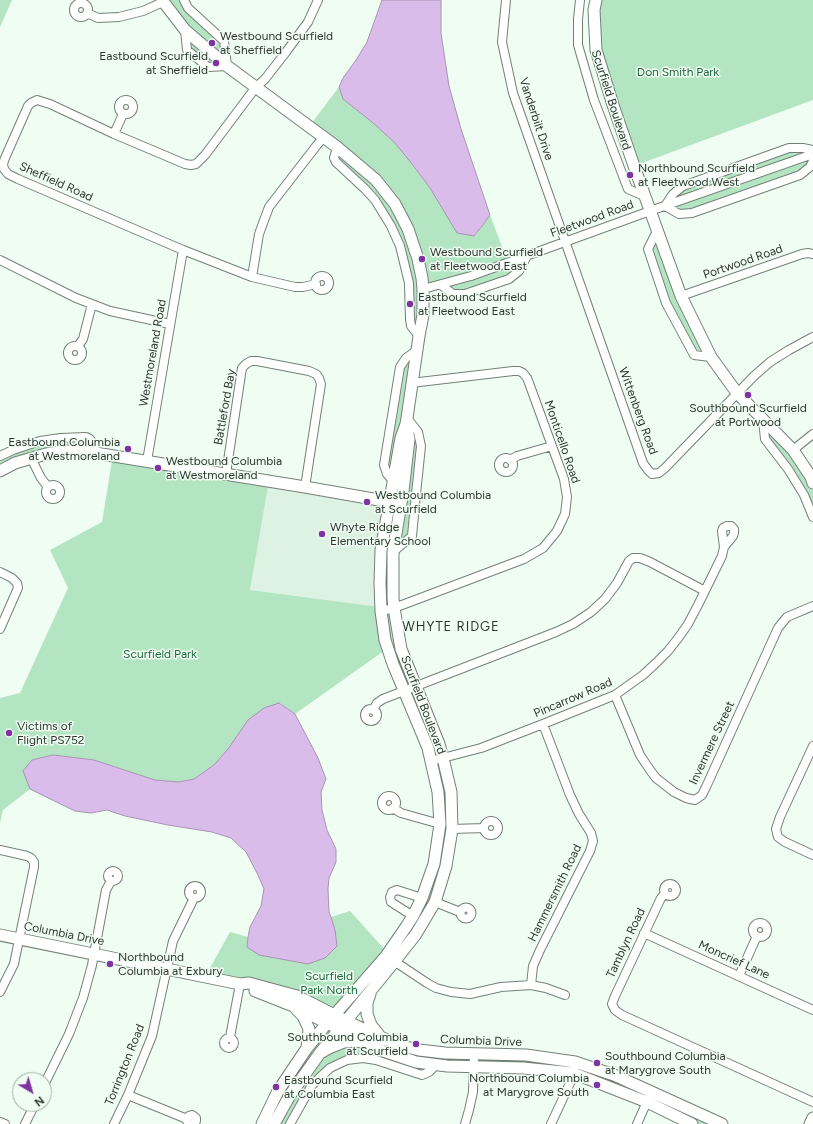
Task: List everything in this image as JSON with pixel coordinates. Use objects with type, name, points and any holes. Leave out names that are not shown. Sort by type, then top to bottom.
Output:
[{"type":"street","points":[[184,0],[188,8],[224,41],[227,66]]},
{"type":"street","points":[[256,87],[265,79],[308,22],[318,0]]},
{"type":"street","name":"Vanderbilt Drive","points":[[506,0],[502,42],[513,93],[565,242]]},
{"type":"street","name":"Scurfield Boulevard","points":[[580,0],[578,45],[594,100],[628,189],[644,196]]},
{"type":"street","name":"Scurfield Boulevard","points":[[596,0],[594,10],[596,50],[644,196],[681,296],[711,357],[737,393],[793,450],[813,483]]},
{"type":"street","points":[[87,13],[98,18],[119,17],[143,11],[162,1]]},
{"type":"street","name":"Scurfield Boulevard","points":[[162,1],[185,30],[227,66],[337,147],[376,180],[395,204],[408,229],[418,258],[422,278],[423,315],[416,351],[406,421],[400,438],[381,550],[380,583],[381,612],[385,640],[393,664],[428,748],[438,792],[440,824],[434,864],[422,898],[390,959],[370,992],[320,1053],[290,1094],[274,1124]]},
{"type":"street","name":"Sheffield Road","points":[[256,87],[205,155],[196,164],[191,165],[185,164],[37,100],[28,106],[22,118],[4,158],[4,170],[8,174],[18,179],[183,250],[252,277],[295,287],[316,284]]},
{"type":"street","points":[[114,134],[123,114]]},
{"type":"street","points":[[252,277],[259,234],[269,207],[323,138]]},
{"type":"street","points":[[337,147],[334,158],[336,162],[375,200],[384,214],[400,246],[409,283],[410,319],[412,326],[419,336]]},
{"type":"street","points":[[813,150],[789,148],[683,186],[673,194],[665,206],[679,214],[692,213],[800,174],[810,167],[813,161]]},
{"type":"street","name":"Fleetwood Road","points":[[423,289],[471,276],[813,154]]},
{"type":"street","points":[[657,231],[648,249],[666,303],[694,355],[711,357]]},
{"type":"street","name":"Wittenberg Road","points":[[565,242],[643,463],[652,474],[665,468],[737,393]]},
{"type":"street","name":"Westmoreland Road","points":[[147,461],[183,250]]},
{"type":"street","name":"Portwood Road","points":[[681,296],[802,254],[813,254]]},
{"type":"street","points":[[441,285],[453,294],[465,294],[487,287],[509,279],[518,271],[527,256]]},
{"type":"street","points":[[0,260],[76,298],[110,311],[170,324]]},
{"type":"street","points":[[78,346],[83,339],[92,304]]},
{"type":"street","points":[[737,393],[770,362],[813,337]]},
{"type":"street","points":[[393,481],[387,474],[384,465],[400,367],[406,358],[416,351]]},
{"type":"street","name":"Battleford Bay","points":[[226,474],[242,368],[251,362],[257,362],[310,371],[316,374],[319,378],[320,384],[305,487]]},
{"type":"street","name":"Monticello Road","points":[[381,612],[524,559],[543,548],[557,531],[565,514],[567,497],[564,479],[527,378],[523,373],[513,371],[411,383]]},
{"type":"street","points":[[763,420],[765,439],[788,469],[804,495],[813,517]]},
{"type":"street","points":[[393,552],[412,536],[421,446],[418,432],[406,421]]},
{"type":"street","name":"Scurfield Boulevard","points":[[262,1124],[278,1091],[307,1048],[328,1023],[416,934],[435,902],[446,866],[452,829],[450,792],[443,758],[401,648],[394,608],[393,552],[409,439],[406,421]]},
{"type":"street","points":[[793,450],[813,434]]},
{"type":"street","points":[[0,456],[40,441],[86,437],[90,439],[97,453]]},
{"type":"street","points":[[510,460],[517,456],[552,446]]},
{"type":"street","points":[[0,471],[15,463],[46,454],[67,451],[83,451],[401,503]]},
{"type":"street","points":[[31,458],[48,488]]},
{"type":"street","name":"Pincarrow Road","points":[[431,761],[481,748],[615,695],[643,675],[668,651],[688,624],[722,556],[724,547]]},
{"type":"street","points":[[373,710],[377,703],[383,699],[573,624],[591,612],[605,599],[617,583],[629,561],[633,558],[640,558],[650,562],[705,591]]},
{"type":"street","points":[[0,572],[12,578],[17,583],[18,588],[0,629]]},
{"type":"street","name":"Invermere Street","points":[[615,695],[640,755],[656,778],[674,792],[686,798],[695,800],[702,794],[706,787],[778,628],[787,617],[813,606]]},
{"type":"street","name":"Hammersmith Road","points":[[531,985],[533,966],[590,851],[592,841],[591,833],[579,814],[570,795],[543,724]]},
{"type":"street","points":[[813,746],[780,817],[776,829],[778,836],[784,842],[813,855]]},
{"type":"street","points":[[393,808],[401,813],[440,824]]},
{"type":"street","points":[[452,829],[484,828]]},
{"type":"street","points":[[0,850],[27,856],[34,862],[14,964],[0,992]]},
{"type":"street","points":[[50,1072],[69,1034],[84,998],[92,965],[106,890],[111,880]]},
{"type":"street","points":[[413,916],[392,902],[390,897],[392,892],[397,890],[422,898]]},
{"type":"street","name":"Tamblyn Road","points":[[665,894],[661,898],[615,996],[612,1004],[615,1010],[622,1015],[813,1102]]},
{"type":"street","name":"Torrington Road","points":[[114,1124],[128,1095],[152,1036],[173,941],[194,898]]},
{"type":"street","points":[[435,902],[460,912]]},
{"type":"street","name":"Moncrief Lane","points":[[644,933],[813,1010]]},
{"type":"street","name":"Columbia Drive","points":[[0,935],[240,984],[293,1006],[328,1023],[342,1025],[419,1050],[445,1054],[526,1055],[574,1067],[722,1124]]},
{"type":"street","points":[[739,976],[757,936]]},
{"type":"street","points":[[390,959],[436,988],[451,992],[470,994],[501,987],[531,985],[546,988],[565,995]]},
{"type":"street","name":"Columbia Drive","points":[[240,984],[250,983],[297,996],[336,1015],[342,1025],[366,1042],[386,1052],[416,1062],[447,1066],[473,1067],[574,1067]]},
{"type":"street","points":[[230,1037],[240,984]]},
{"type":"street","points":[[370,992],[367,1003],[367,1014],[371,1025],[380,1037]]},
{"type":"street","points":[[293,1006],[303,1016],[309,1028],[307,1048]]},
{"type":"street","points":[[320,1053],[344,1042],[366,1042]]},
{"type":"street","points":[[465,1124],[473,1092],[474,1055]]},
{"type":"street","points":[[290,1124],[312,1085],[330,1068],[347,1060],[363,1058],[376,1060],[422,1075],[429,1072],[436,1065]]},
{"type":"street","points":[[551,1124],[571,1081],[574,1067]]},
{"type":"street","points":[[128,1095],[188,1121],[190,1115],[194,1116],[196,1120],[194,1124]]},
{"type":"street","points":[[637,1124],[649,1097]]},
{"type":"street","name":"Columbia Drive","points":[[649,1097],[692,1124]]},
{"type":"street","points":[[25,1124],[31,1112]]},
{"type":"street","points":[[810,1124],[813,1118]]},
{"type":"street","points":[[0,1122],[5,1124]]},
{"type":"shaded area","points":[[382,0],[441,0],[441,33],[449,86],[461,129],[490,215],[474,236],[457,233],[430,188],[395,143],[343,99],[339,87],[343,78],[367,42]]},
{"type":"shaded area","name":"Whyte Ridge Elementary School","points":[[269,481],[389,502],[380,607],[250,590]]},
{"type":"shaded area","points":[[279,703],[295,714],[318,758],[326,779],[321,792],[322,810],[327,830],[336,849],[336,862],[329,878],[328,889],[329,912],[335,930],[337,946],[325,958],[308,964],[259,955],[247,947],[250,927],[261,906],[264,889],[246,852],[231,838],[212,832],[125,816],[107,810],[91,813],[75,811],[30,789],[23,771],[32,760],[53,755],[94,760],[155,780],[179,782],[194,779],[214,765],[228,749],[248,720],[264,708]]},
{"type":"green space","points":[[0,0],[12,0],[0,27]]},
{"type":"green space","points":[[162,0],[184,0],[224,41],[227,66],[208,67],[187,50],[185,30]]},
{"type":"green space","name":"Don Smith Park","points":[[596,0],[813,0],[813,100],[634,166],[596,50]]},
{"type":"green space","points":[[339,87],[343,99],[395,143],[430,188],[444,209],[475,236],[490,215],[508,262],[527,256],[509,279],[453,294],[441,285],[424,289],[419,336],[411,326],[410,300],[400,246],[384,213],[336,162],[337,147],[308,128]]},
{"type":"green space","points":[[803,148],[813,161],[800,175],[692,213],[665,206],[683,186]]},
{"type":"green space","points":[[657,231],[711,357],[694,355],[666,303],[648,249]]},
{"type":"green space","name":"Scurfield Park","points":[[416,351],[407,418],[418,432],[412,536],[393,552],[401,649],[439,744],[452,829],[435,902],[394,962],[388,952],[328,1023],[406,1046],[575,1062],[722,1124],[692,1124],[573,1073],[447,1066],[422,1075],[376,1060],[347,1060],[312,1085],[290,1124],[262,1124],[327,1023],[248,988],[209,977],[210,968],[230,932],[248,937],[247,947],[335,930],[331,917],[350,911],[387,952],[413,916],[434,864],[438,792],[388,649],[295,714],[280,703],[228,749],[214,765],[194,779],[179,782],[155,780],[94,760],[53,755],[32,760],[23,771],[30,789],[3,810],[0,823],[0,698],[20,693],[68,588],[50,550],[102,522],[113,455],[269,481],[250,590],[380,607],[391,489],[387,474],[400,367]],"holes":[[[339,1029],[354,1041],[321,1052]]]},
{"type":"green space","points":[[763,420],[813,483],[813,517],[804,495],[765,439]]},
{"type":"green space","points":[[86,437],[97,453],[83,451],[0,471],[0,456],[13,450]]},
{"type":"place","name":"Westbound Scurfield at Sheffield","points":[[212,43]]},
{"type":"place","name":"Eastbound Scurfield at Sheffield","points":[[216,63]]},
{"type":"place","name":"Northbound Scurfield at Fleetwood West","points":[[630,175]]},
{"type":"place","name":"Westbound Scurfield at Fleetwood East","points":[[422,259]]},
{"type":"place","name":"Eastbound Scurfield at Fleetwood East","points":[[410,304]]},
{"type":"place","name":"Southbound Scurfield at Portwood","points":[[748,395]]},
{"type":"place","name":"Eastbound Columbia at Westmoreland","points":[[128,449]]},
{"type":"place","name":"Westbound Columbia at Westmoreland","points":[[158,468]]},
{"type":"place","name":"Westbound Columbia at Scurfield","points":[[367,502]]},
{"type":"place","name":"Whyte Ridge Elementary School","points":[[322,534]]},
{"type":"place","name":"Victims of Flight PS752","points":[[9,733]]},
{"type":"place","name":"Northbound Columbia at Exbury","points":[[110,964]]},
{"type":"place","name":"Southbound Columbia at Scurfield","points":[[416,1044]]},
{"type":"place","name":"Southbound Columbia at Marygrove South","points":[[597,1063]]},
{"type":"place","name":"Northbound Columbia at Marygrove South","points":[[597,1085]]},
{"type":"place","name":"Eastbound Scurfield at Columbia East","points":[[276,1087]]},
{"type":"district","name":"WHYTE RIDGE","points":[[451,627]]},
{"type":"park label","name":"Scurfield Park North","points":[[329,983]]}]
